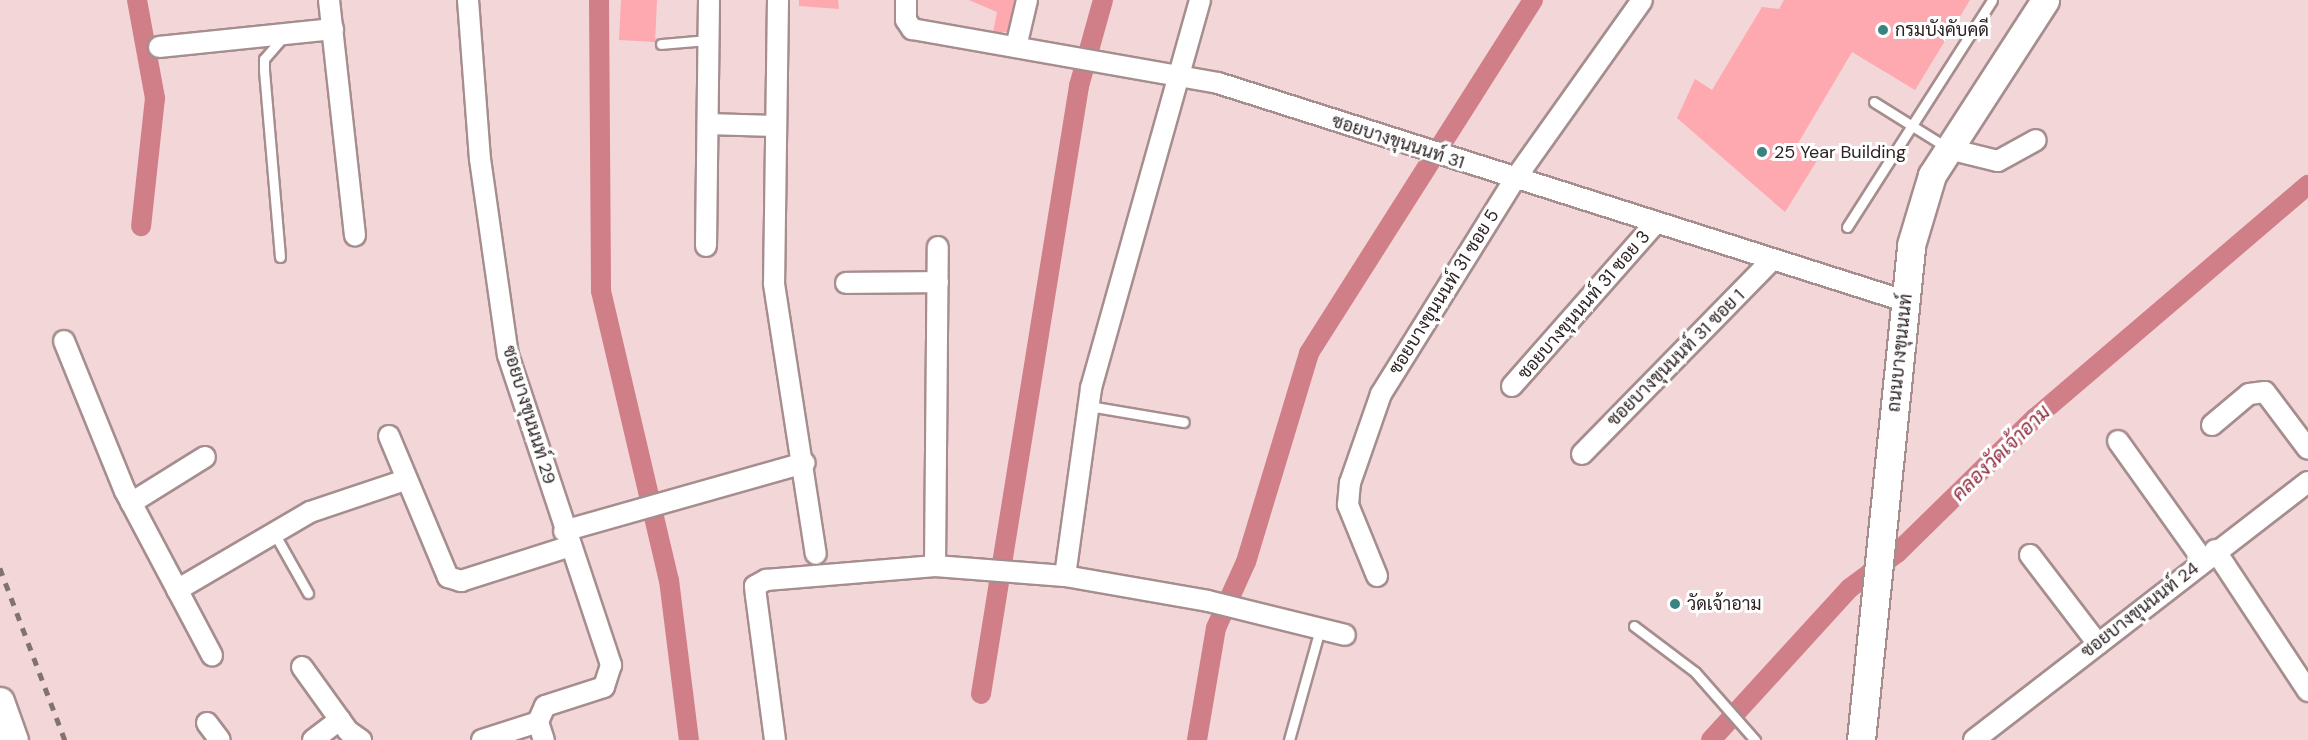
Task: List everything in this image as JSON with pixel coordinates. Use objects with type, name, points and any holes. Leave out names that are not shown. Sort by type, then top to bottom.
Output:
[{"type":"street","points":[[329,0],[355,236]]},
{"type":"street","name":"ซอยบางขุนนนท์ 29","points":[[468,0],[480,159],[508,355],[611,674],[604,687],[545,706],[541,731]]},
{"type":"street","points":[[706,246],[709,0]]},
{"type":"street","points":[[778,0],[774,126],[774,284],[805,463],[816,554]]},
{"type":"street","name":"ซอยบางขุนนนท์ 31","points":[[906,0],[906,20],[912,29],[1177,73],[1417,147],[1770,262],[1905,301]]},
{"type":"street","points":[[1016,47],[1027,0]]},
{"type":"street","points":[[1065,576],[1089,406],[1177,73],[1200,0]]},
{"type":"street","name":"ซอยบางขุนนนท์ 31 ซอย 5","points":[[1377,576],[1348,505],[1362,444],[1405,348],[1515,179],[1642,0]]},
{"type":"street","name":"ถนนบางขุนนนท์","points":[[1861,740],[1911,246],[1923,196],[1949,148],[2045,0]]},
{"type":"street","points":[[159,47],[284,36],[333,29]]},
{"type":"street","points":[[708,124],[774,126]]},
{"type":"street","points":[[1949,148],[1998,162],[2036,140]]},
{"type":"street","name":"ซอยบางขุนนนท์ 31 ซอย 3","points":[[1512,386],[1655,224]]},
{"type":"street","points":[[935,566],[938,247]]},
{"type":"street","name":"ซอยบางขุนนนท์ 31 ซอย 1","points":[[1582,454],[1770,262]]},
{"type":"street","points":[[846,283],[938,282]]},
{"type":"street","points":[[64,341],[131,503],[212,655]]},
{"type":"street","points":[[2212,424],[2249,394],[2265,392],[2308,449]]},
{"type":"street","points":[[389,436],[405,480],[448,577],[461,581],[568,538],[805,463]]},
{"type":"street","points":[[2118,441],[2209,555],[2308,691]]},
{"type":"street","points":[[131,503],[205,457]]},
{"type":"street","points":[[177,590],[310,512],[405,480]]},
{"type":"street","name":"ซอยบางขุนนนท์ 24","points":[[1974,740],[2209,555],[2308,482]]},
{"type":"street","points":[[2030,555],[2098,644]]},
{"type":"street","points":[[775,740],[755,586],[766,580],[863,568],[935,566],[1065,576],[1208,601],[1345,635]]},
{"type":"street","points":[[302,667],[340,720],[361,740]]},
{"type":"street","points":[[0,701],[15,740]]},
{"type":"street","points":[[313,740],[340,720]]},
{"type":"street","points":[[207,723],[220,740]]},
{"type":"street","points":[[482,740],[541,731]]},
{"type":"lane","points":[[1847,227],[1992,0]]},
{"type":"lane","points":[[280,257],[264,59],[284,36]]},
{"type":"lane","points":[[661,44],[709,40]]},
{"type":"lane","points":[[1874,102],[1911,127],[1949,148]]},
{"type":"lane","points":[[1089,406],[1184,422]]},
{"type":"lane","points":[[273,533],[308,593]]},
{"type":"lane","points":[[1634,626],[1695,672],[1717,694],[1726,712],[1755,740]]},
{"type":"lane","points":[[1289,740],[1320,629]]},
{"type":"building","points":[[621,0],[657,0],[655,42],[619,40]]},
{"type":"building","points":[[799,0],[838,0],[839,9],[799,6]]},
{"type":"building","points":[[969,0],[1014,0],[1010,32],[993,32],[997,12]]},
{"type":"building","points":[[1784,0],[1970,0],[1915,90],[1852,52],[1797,145],[1818,159],[1785,212],[1677,118],[1695,79],[1712,90],[1762,7],[1779,9]]},
{"type":"waterway","points":[[137,0],[155,98],[141,226]]},
{"type":"waterway","points":[[599,0],[601,291],[669,580],[689,740]]},
{"type":"waterway","points":[[981,694],[1079,86],[1103,0]]},
{"type":"waterway","points":[[1197,740],[1216,628],[1246,562],[1309,353],[1533,0]]},
{"type":"waterway","name":"คลองวัดเจ้าอาม","points":[[1711,740],[1850,588],[1897,553],[2035,418],[2308,185]]},
{"type":"railway","points":[[0,568],[65,740]]},
{"type":"place","name":"กรมบังคับคดี","points":[[1883,30]]},
{"type":"place","name":"25 Year Building","points":[[1762,152]]},
{"type":"place","name":"วัดเจ้าอาม","points":[[1675,604]]}]
